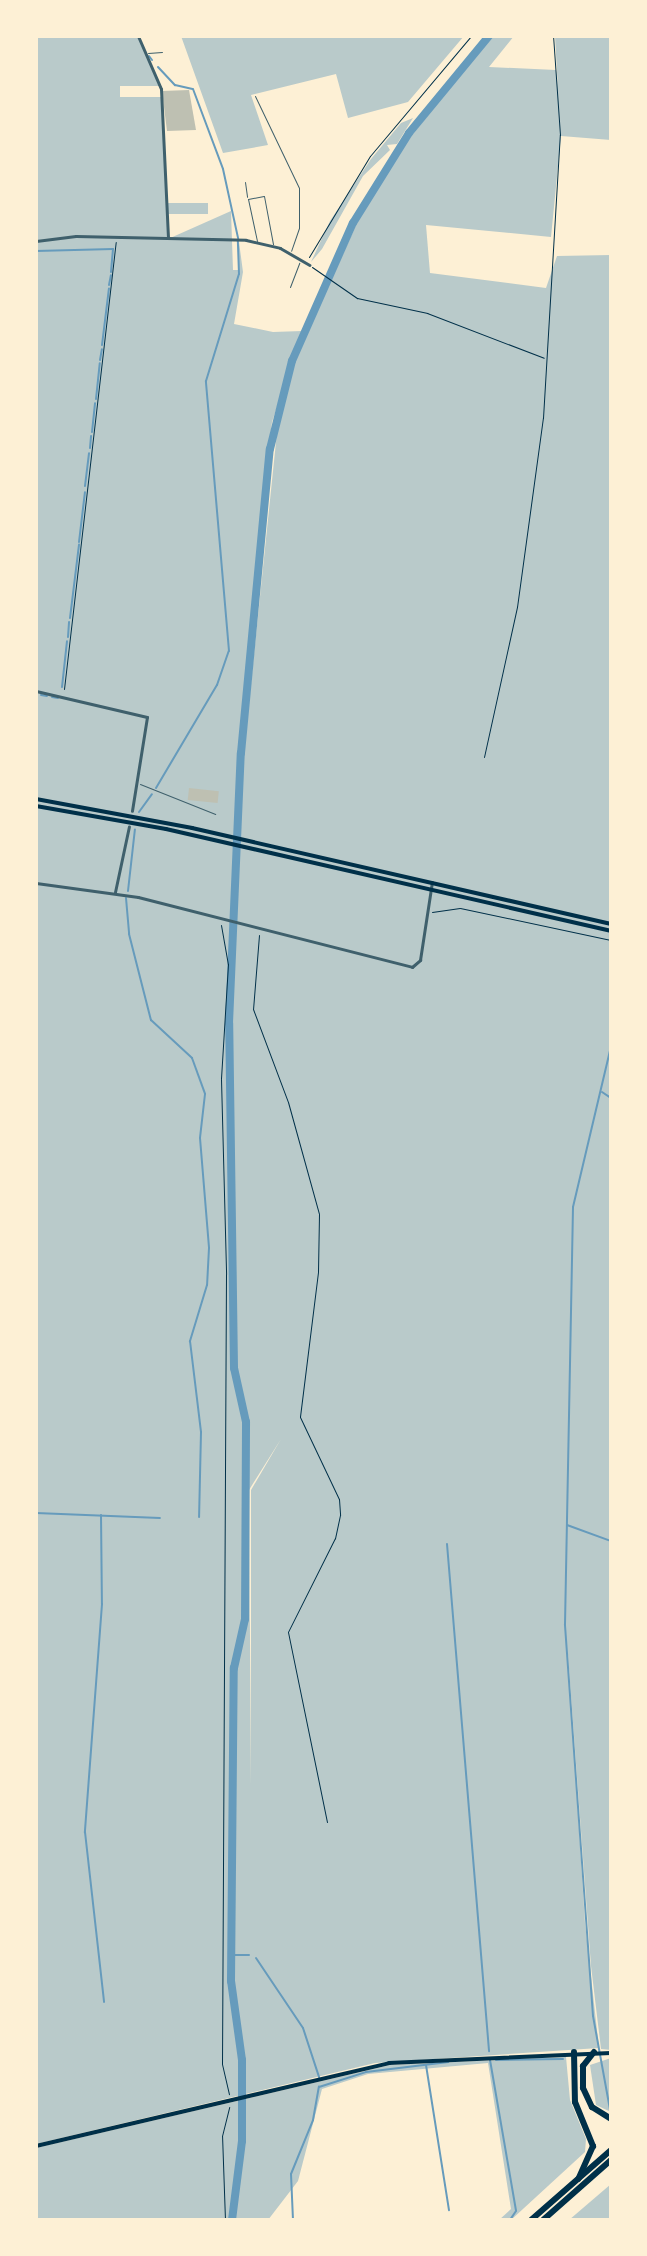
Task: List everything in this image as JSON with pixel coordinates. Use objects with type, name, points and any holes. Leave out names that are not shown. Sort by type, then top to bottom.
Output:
[{"type":"highway","points":[[574,2052],[575,2102],[593,2146],[578,2179]]},
{"type":"highway","points":[[595,2052],[583,2066],[583,2088],[592,2107],[609,2118]]},
{"type":"highway","points":[[531,2220],[611,2150]]},
{"type":"highway","points":[[543,2220],[611,2163]]},
{"type":"main road","points":[[36,799],[226,835],[611,924]]},
{"type":"main road","points":[[36,806],[226,843],[611,931]]},
{"type":"main road","points":[[36,2146],[389,2063],[574,2052],[611,2053]]},
{"type":"street","points":[[138,36],[143,55],[161,89],[168,238]]},
{"type":"street","points":[[36,241],[117,237],[257,241],[273,245],[305,262]]},
{"type":"street","points":[[36,691],[147,717],[132,811]]},
{"type":"street","points":[[115,892],[129,826]]},
{"type":"street","points":[[36,883],[115,892],[418,967],[432,882]]},
{"type":"lane","points":[[143,55],[162,52]]},
{"type":"lane","points":[[255,96],[299,188],[299,228],[289,253]]},
{"type":"lane","points":[[245,182],[257,241]]},
{"type":"lane","points":[[248,199],[264,196],[273,245]]},
{"type":"lane","points":[[290,287],[305,262]]},
{"type":"lane","points":[[138,783],[215,814]]},
{"type":"path","points":[[471,36],[370,156],[305,262],[334,285],[367,301],[439,317],[546,359]]},
{"type":"path","points":[[484,757],[517,607],[546,359],[560,135],[553,36]]},
{"type":"path","points":[[63,696],[117,237]]},
{"type":"path","points":[[426,914],[460,908],[611,940]]},
{"type":"path","points":[[223,919],[228,964],[220,1144],[226,1274],[225,2071]]},
{"type":"path","points":[[260,928],[253,1009],[288,1102],[319,1214],[318,1272],[300,1417],[338,1498],[340,1515],[335,1538],[288,1632],[327,1822]]},
{"type":"path","points":[[222,2136],[225,2220]]},
{"type":"shaded area","points":[[36,36],[138,36],[160,86],[120,86],[120,97],[161,97],[168,239],[231,211],[233,270],[238,270],[239,242],[243,272],[234,324],[273,332],[302,331],[272,422],[266,467],[234,848],[279,413],[297,355],[363,210],[398,153],[491,36],[514,36],[489,67],[556,70],[558,90],[555,36],[611,36],[611,140],[561,136],[551,237],[426,225],[430,273],[546,288],[557,256],[611,255],[611,2050],[601,2049],[591,1966],[567,1641],[585,1923],[599,2048],[375,2063],[36,2144]],"holes":[[[281,1439],[251,1490],[251,1787],[249,1490]]]},
{"type":"shaded area","points":[[181,36],[464,36],[408,102],[348,118],[336,74],[251,95],[268,145],[223,153]]},
{"type":"shaded area","points":[[413,118],[397,144],[387,145],[390,150],[363,176],[322,249],[311,262],[330,221],[371,159],[401,123]]},
{"type":"shaded area","points":[[168,203],[208,203],[208,214],[168,214]]},
{"type":"shaded area","points":[[566,2057],[570,2100],[586,2139],[585,2152],[511,2220],[499,2220],[511,2209],[488,2063],[368,2074],[322,2089],[298,2181],[268,2220],[36,2220],[36,2148],[390,2065]]},
{"type":"shaded area","points":[[611,2058],[611,2112],[596,2105],[590,2065]]},
{"type":"shaded area","points":[[611,2184],[611,2220],[569,2220]]},
{"type":"building","points":[[189,90],[196,130],[167,131],[162,91]]},
{"type":"building","points":[[189,788],[219,791],[218,803],[188,800]]},
{"type":"waterway","points":[[232,2220],[242,2141],[242,2060],[231,1981],[234,1668],[245,1619],[246,1422],[234,1368],[229,1023],[241,753],[270,449],[292,361],[353,223],[409,133],[489,36]]},
{"type":"waterway","points":[[149,56],[152,60]]},
{"type":"waterway","points":[[158,67],[175,85],[193,89],[223,169],[238,238]]},
{"type":"waterway","points":[[156,788],[217,685],[229,651],[206,381],[239,274],[238,241]]},
{"type":"waterway","points":[[36,251],[113,249],[111,272]]},
{"type":"waterway","points":[[109,285],[111,275]]},
{"type":"waterway","points":[[102,345],[109,288]]},
{"type":"waterway","points":[[100,360],[102,349]]},
{"type":"waterway","points":[[96,399],[100,363]]},
{"type":"waterway","points":[[92,432],[95,403]]},
{"type":"waterway","points":[[90,448],[91,436]]},
{"type":"waterway","points":[[85,486],[89,453]]},
{"type":"waterway","points":[[79,542],[85,492]]},
{"type":"waterway","points":[[70,618],[79,545]]},
{"type":"waterway","points":[[68,637],[69,622]]},
{"type":"waterway","points":[[62,687],[67,641]]},
{"type":"waterway","points":[[41,695],[47,696]]},
{"type":"waterway","points":[[52,697],[58,698]]},
{"type":"waterway","points":[[139,812],[152,794]]},
{"type":"waterway","points":[[128,891],[135,829]]},
{"type":"waterway","points":[[126,898],[129,934],[151,1020],[192,1058],[205,1094],[200,1138],[209,1248],[207,1285],[190,1341],[201,1432],[199,1517]]},
{"type":"waterway","points":[[611,1046],[573,1207],[565,1624],[593,2016],[611,2115]]},
{"type":"waterway","points":[[602,1092],[611,1098]]},
{"type":"waterway","points":[[36,1513],[160,1518]]},
{"type":"waterway","points":[[101,1515],[102,1604],[85,1832],[104,2002]]},
{"type":"waterway","points":[[567,1525],[611,1541]]},
{"type":"waterway","points":[[447,1544],[489,2051]]},
{"type":"waterway","points":[[232,1955],[249,1955]]},
{"type":"waterway","points":[[256,1958],[303,2028],[319,2077]]},
{"type":"waterway","points":[[496,2060],[563,2059]]},
{"type":"waterway","points":[[490,2060],[516,2211],[510,2220]]},
{"type":"waterway","points":[[319,2087],[366,2072],[448,2062]]},
{"type":"waterway","points":[[426,2065],[449,2210]]},
{"type":"waterway","points":[[293,2220],[291,2174],[313,2120],[319,2087]]}]
